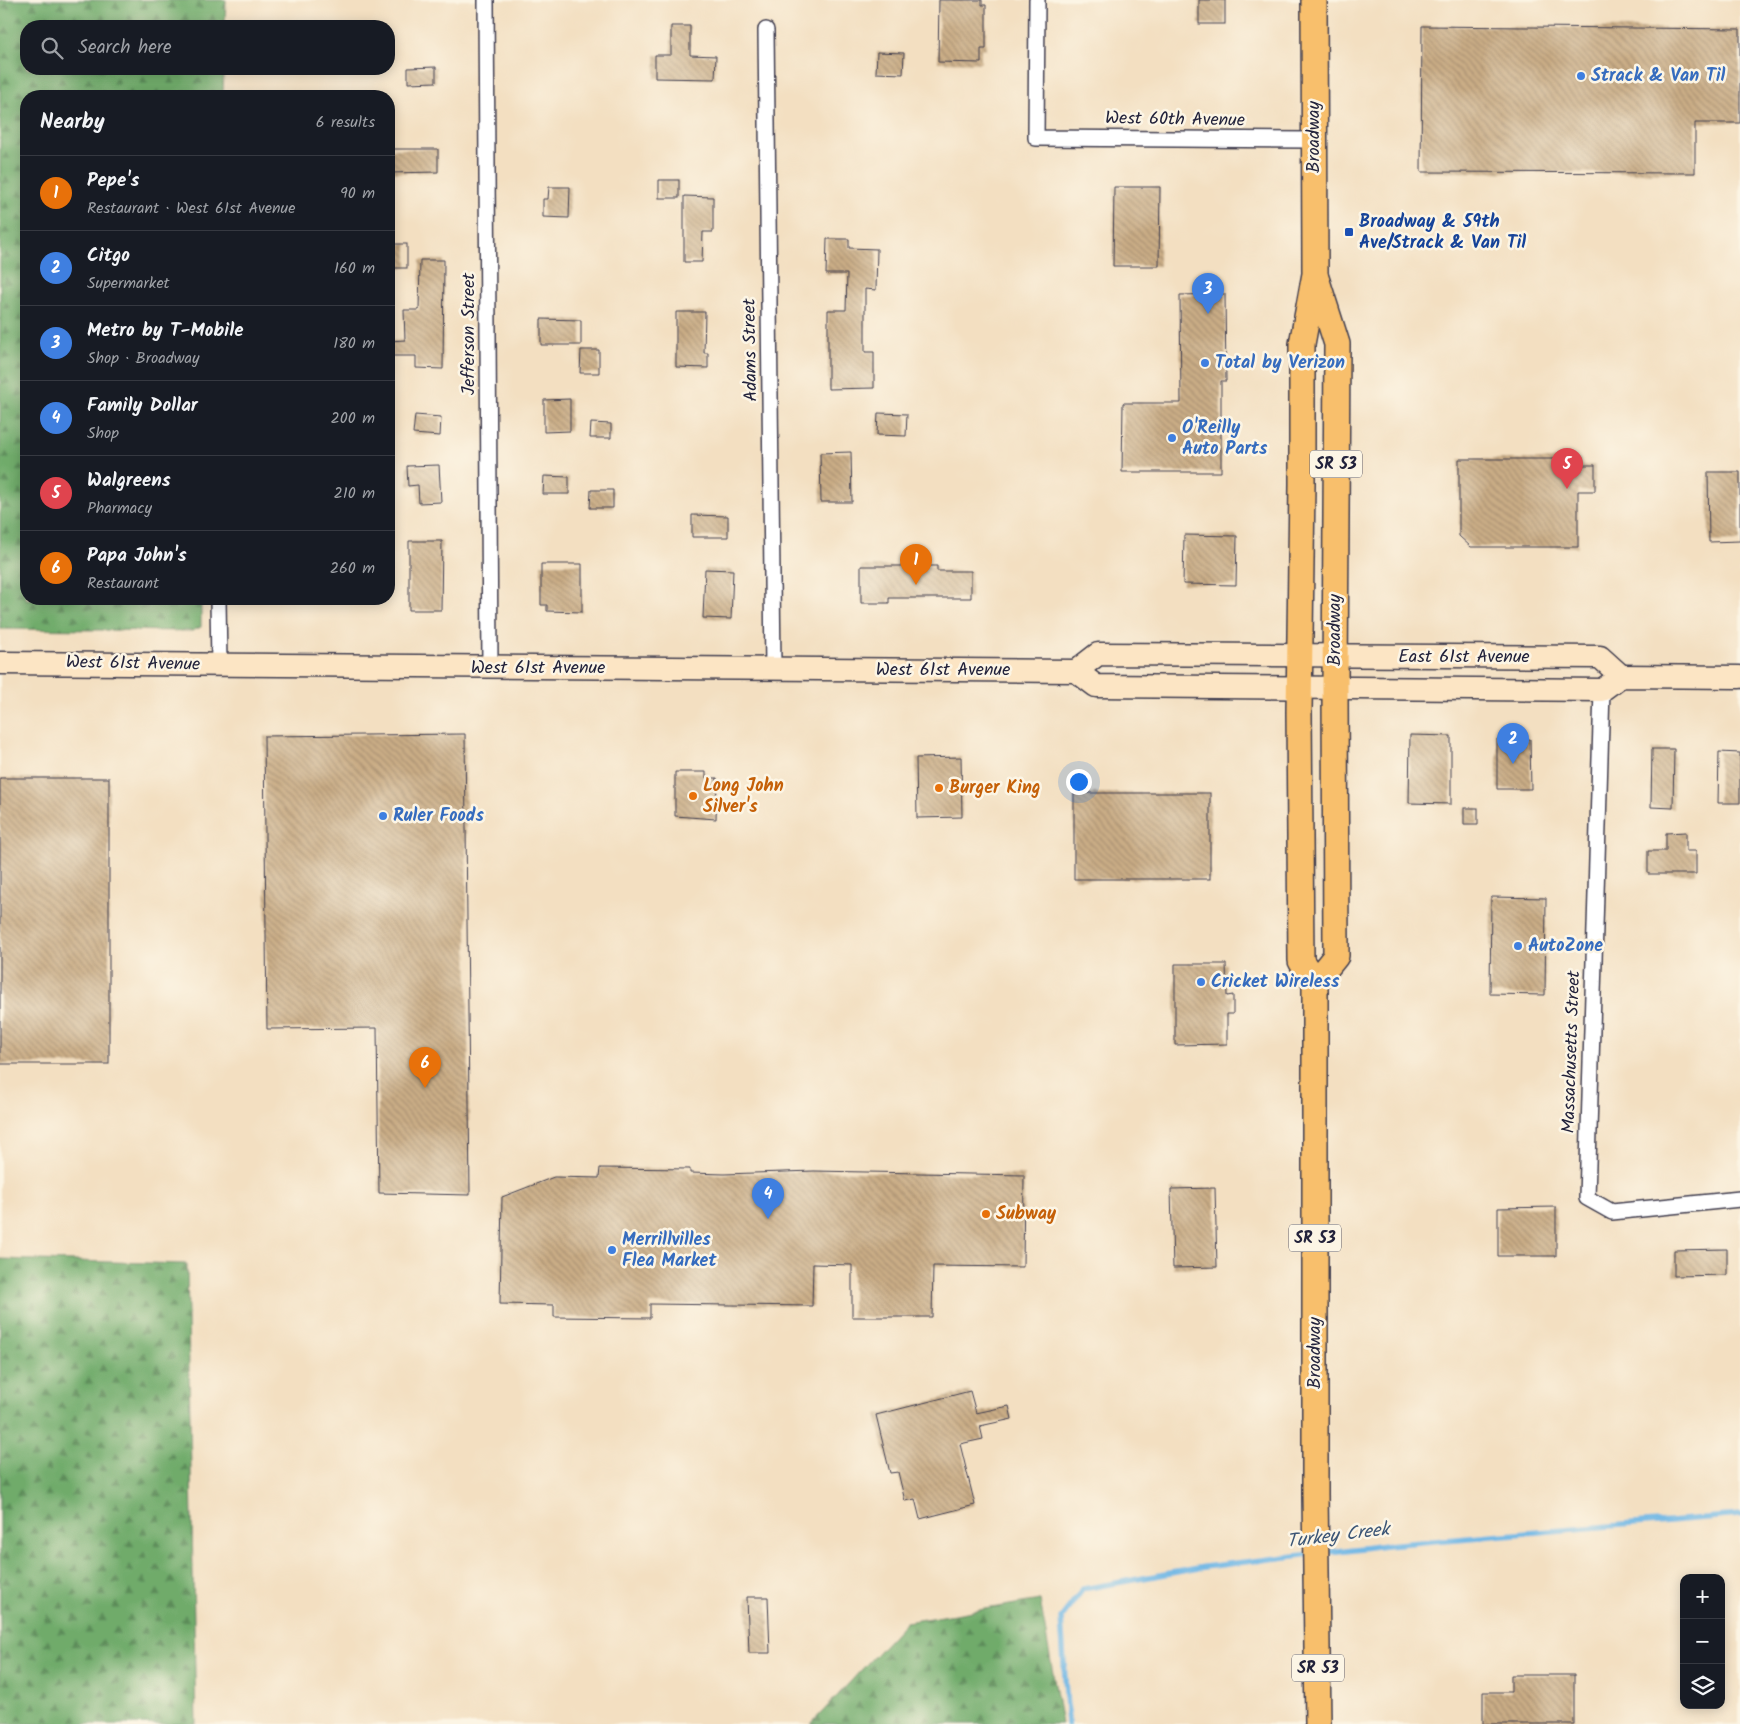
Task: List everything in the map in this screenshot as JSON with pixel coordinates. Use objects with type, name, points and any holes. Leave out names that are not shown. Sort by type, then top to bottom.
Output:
[{"type":"main road","name":"Broadway","points":[[1314,0],[1314,274],[1302,344],[1300,688],[1301,961],[1315,982],[1315,1494],[1318,1724]]},
{"type":"main road","name":"Broadway","points":[[1314,274],[1337,344],[1336,956],[1315,982]]},
{"type":"main road","points":[[1301,656],[1098,654],[1076,671],[1096,686],[1335,688]]},
{"type":"main road","name":"East 61st Avenue","points":[[1301,656],[1600,658],[1621,676]]},
{"type":"main road","name":"West 61st Avenue","points":[[0,663],[1076,671]]},
{"type":"main road","points":[[1602,690],[1621,676],[1740,677]]},
{"type":"main road","name":"East 61st Avenue","points":[[1335,688],[1602,690]]},
{"type":"street","name":"Jefferson Street","points":[[486,0],[490,667]]},
{"type":"street","name":"West 60th Avenue","points":[[1037,0],[1036,138],[1314,140]]},
{"type":"street","name":"Adams Street","points":[[766,30],[773,669]]},
{"type":"street","points":[[218,605],[218,665]]},
{"type":"street","name":"Massachusetts Street","points":[[1602,690],[1587,1198],[1612,1212],[1740,1199]]},
{"type":"green space","points":[[0,0],[226,0],[225,20],[20,20],[20,75],[224,75],[223,90],[20,90],[20,605],[201,605],[201,627],[192,631],[0,629]]},
{"type":"green space","points":[[0,1259],[187,1264],[196,1724],[0,1724]]},
{"type":"green space","points":[[1040,1600],[1062,1724],[811,1724],[906,1622]]},
{"type":"building","points":[[939,0],[982,0],[982,5],[986,5],[986,49],[981,49],[981,63],[938,62]]},
{"type":"building","points":[[1199,0],[1225,0],[1225,24],[1199,24]]},
{"type":"building","points":[[671,26],[690,26],[690,55],[716,56],[715,79],[655,78],[655,55],[671,55]]},
{"type":"building","name":"Strack & Van Til","points":[[1422,26],[1740,29],[1740,123],[1695,123],[1695,173],[1421,172]]},
{"type":"building","points":[[877,52],[904,53],[903,74],[876,73]]},
{"type":"building","points":[[436,67],[436,82],[408,83],[408,68]]},
{"type":"building","points":[[395,149],[438,149],[438,172],[395,173]]},
{"type":"building","points":[[659,180],[679,180],[679,198],[659,198]]},
{"type":"building","points":[[549,187],[570,187],[569,218],[543,217],[543,199],[548,199]]},
{"type":"building","points":[[1114,187],[1160,187],[1159,266],[1113,266]]},
{"type":"building","points":[[684,196],[713,197],[713,232],[703,232],[702,262],[684,262]]},
{"type":"building","points":[[827,239],[849,239],[849,248],[877,249],[876,290],[865,289],[865,352],[874,352],[874,388],[828,389],[828,310],[846,310],[847,274],[826,274]]},
{"type":"building","points":[[395,244],[407,244],[407,268],[395,268]]},
{"type":"building","points":[[420,260],[444,260],[443,369],[416,368],[416,356],[395,356],[395,341],[405,340],[404,310],[419,310]]},
{"type":"building","points":[[1225,294],[1226,381],[1221,381],[1221,472],[1122,472],[1123,403],[1181,403],[1180,295]]},
{"type":"building","points":[[676,312],[705,312],[704,353],[708,353],[708,368],[676,367]]},
{"type":"building","points":[[541,319],[581,320],[581,345],[541,345]]},
{"type":"building","points":[[581,350],[599,350],[599,373],[580,373]]},
{"type":"building","points":[[570,399],[570,431],[544,432],[544,400]]},
{"type":"building","points":[[878,413],[907,414],[906,436],[877,435]]},
{"type":"building","points":[[415,415],[441,417],[440,436],[413,434]]},
{"type":"building","points":[[591,423],[611,424],[611,438],[590,438]]},
{"type":"building","points":[[851,452],[852,502],[821,502],[820,453]]},
{"type":"building","points":[[1459,459],[1580,459],[1580,465],[1595,465],[1595,491],[1578,491],[1578,547],[1471,547],[1459,536]]},
{"type":"building","points":[[439,465],[441,502],[419,503],[418,485],[408,486],[407,466]]},
{"type":"building","points":[[1708,472],[1740,472],[1740,541],[1709,542]]},
{"type":"building","points":[[544,476],[569,477],[569,494],[543,494]]},
{"type":"building","points":[[591,490],[613,490],[613,508],[590,508]]},
{"type":"building","points":[[692,515],[728,516],[728,537],[692,537]]},
{"type":"building","points":[[1184,535],[1237,536],[1236,585],[1183,584]]},
{"type":"building","points":[[409,541],[442,541],[441,610],[409,610]]},
{"type":"building","points":[[541,564],[582,564],[582,612],[547,611],[547,605],[541,605]]},
{"type":"building","points":[[861,566],[937,566],[937,571],[971,571],[971,598],[889,598],[889,603],[861,603]]},
{"type":"building","points":[[705,569],[733,570],[731,619],[703,618]]},
{"type":"building","points":[[465,734],[470,1195],[379,1193],[377,1028],[267,1029],[264,736]]},
{"type":"building","points":[[1410,735],[1451,736],[1451,804],[1409,803]]},
{"type":"building","points":[[1497,739],[1530,739],[1531,789],[1497,789]]},
{"type":"building","points":[[1652,749],[1674,749],[1673,808],[1651,807]]},
{"type":"building","points":[[1719,752],[1740,753],[1740,803],[1718,803]]},
{"type":"building","name":"Burger King","points":[[961,757],[962,817],[917,818],[916,758]]},
{"type":"building","name":"Long John Silver's","points":[[675,772],[706,772],[706,778],[717,778],[716,819],[675,816]]},
{"type":"building","points":[[0,778],[109,778],[109,1064],[0,1064]]},
{"type":"building","points":[[1074,793],[1210,793],[1210,879],[1074,879]]},
{"type":"building","points":[[1464,808],[1478,808],[1478,824],[1464,824]]},
{"type":"building","points":[[1686,832],[1686,851],[1696,851],[1696,874],[1648,874],[1648,851],[1666,851],[1666,833]]},
{"type":"building","name":"AutoZone","points":[[1491,897],[1546,898],[1545,995],[1490,994]]},
{"type":"building","points":[[1175,964],[1226,964],[1227,996],[1233,995],[1233,1014],[1227,1014],[1227,1044],[1175,1045]]},
{"type":"building","points":[[600,1168],[690,1169],[690,1173],[724,1174],[814,1171],[1024,1175],[1023,1267],[933,1266],[932,1317],[852,1317],[852,1265],[813,1264],[812,1306],[650,1304],[650,1318],[554,1317],[554,1305],[500,1304],[502,1197],[554,1177],[599,1178]]},
{"type":"building","points":[[1215,1188],[1217,1267],[1173,1268],[1171,1189]]},
{"type":"building","points":[[1556,1207],[1556,1256],[1498,1256],[1498,1208]]},
{"type":"building","points":[[1727,1249],[1727,1275],[1674,1276],[1674,1250]]},
{"type":"building","points":[[970,1391],[976,1413],[1009,1406],[1012,1419],[980,1426],[983,1439],[960,1444],[975,1505],[920,1519],[915,1499],[905,1501],[898,1472],[890,1473],[876,1415]]},
{"type":"building","points":[[747,1597],[768,1597],[770,1653],[749,1653]]},
{"type":"building","points":[[1511,1675],[1574,1675],[1574,1724],[1483,1724],[1483,1692],[1511,1692]]},
{"type":"waterway","name":"Turkey Creek","points":[[1322,1553],[1386,1545],[1740,1515]]},
{"type":"waterway","name":"Turkey Creek","points":[[1068,1724],[1061,1618],[1083,1589],[1204,1567],[1311,1554]]},
{"type":"place","name":"Strack & Van Til","points":[[1581,76]]},
{"type":"place","name":"Broadway & 59th Ave/Strack & Van Til","points":[[1349,232]]},
{"type":"place","name":"Metro by T-Mobile","points":[[1208,314]]},
{"type":"place","name":"Total by Verizon","points":[[1205,363]]},
{"type":"place","name":"O'Reilly Auto Parts","points":[[1172,438]]},
{"type":"place","name":"Walgreens","points":[[1567,489]]},
{"type":"place","name":"Pepe's","points":[[916,585]]},
{"type":"place","name":"Citgo","points":[[1513,764]]},
{"type":"place","name":"Burger King","points":[[939,788]]},
{"type":"place","name":"Long John Silver's","points":[[693,796]]},
{"type":"place","name":"Ruler Foods","points":[[383,816]]},
{"type":"place","name":"AutoZone","points":[[1518,946]]},
{"type":"place","name":"Cricket Wireless","points":[[1201,982]]},
{"type":"place","name":"Papa John's","points":[[425,1088]]},
{"type":"place","name":"Subway","points":[[986,1214]]},
{"type":"place","name":"Family Dollar","points":[[768,1219]]},
{"type":"place","name":"Merrillvilles Flea Market","points":[[612,1250]]}]
